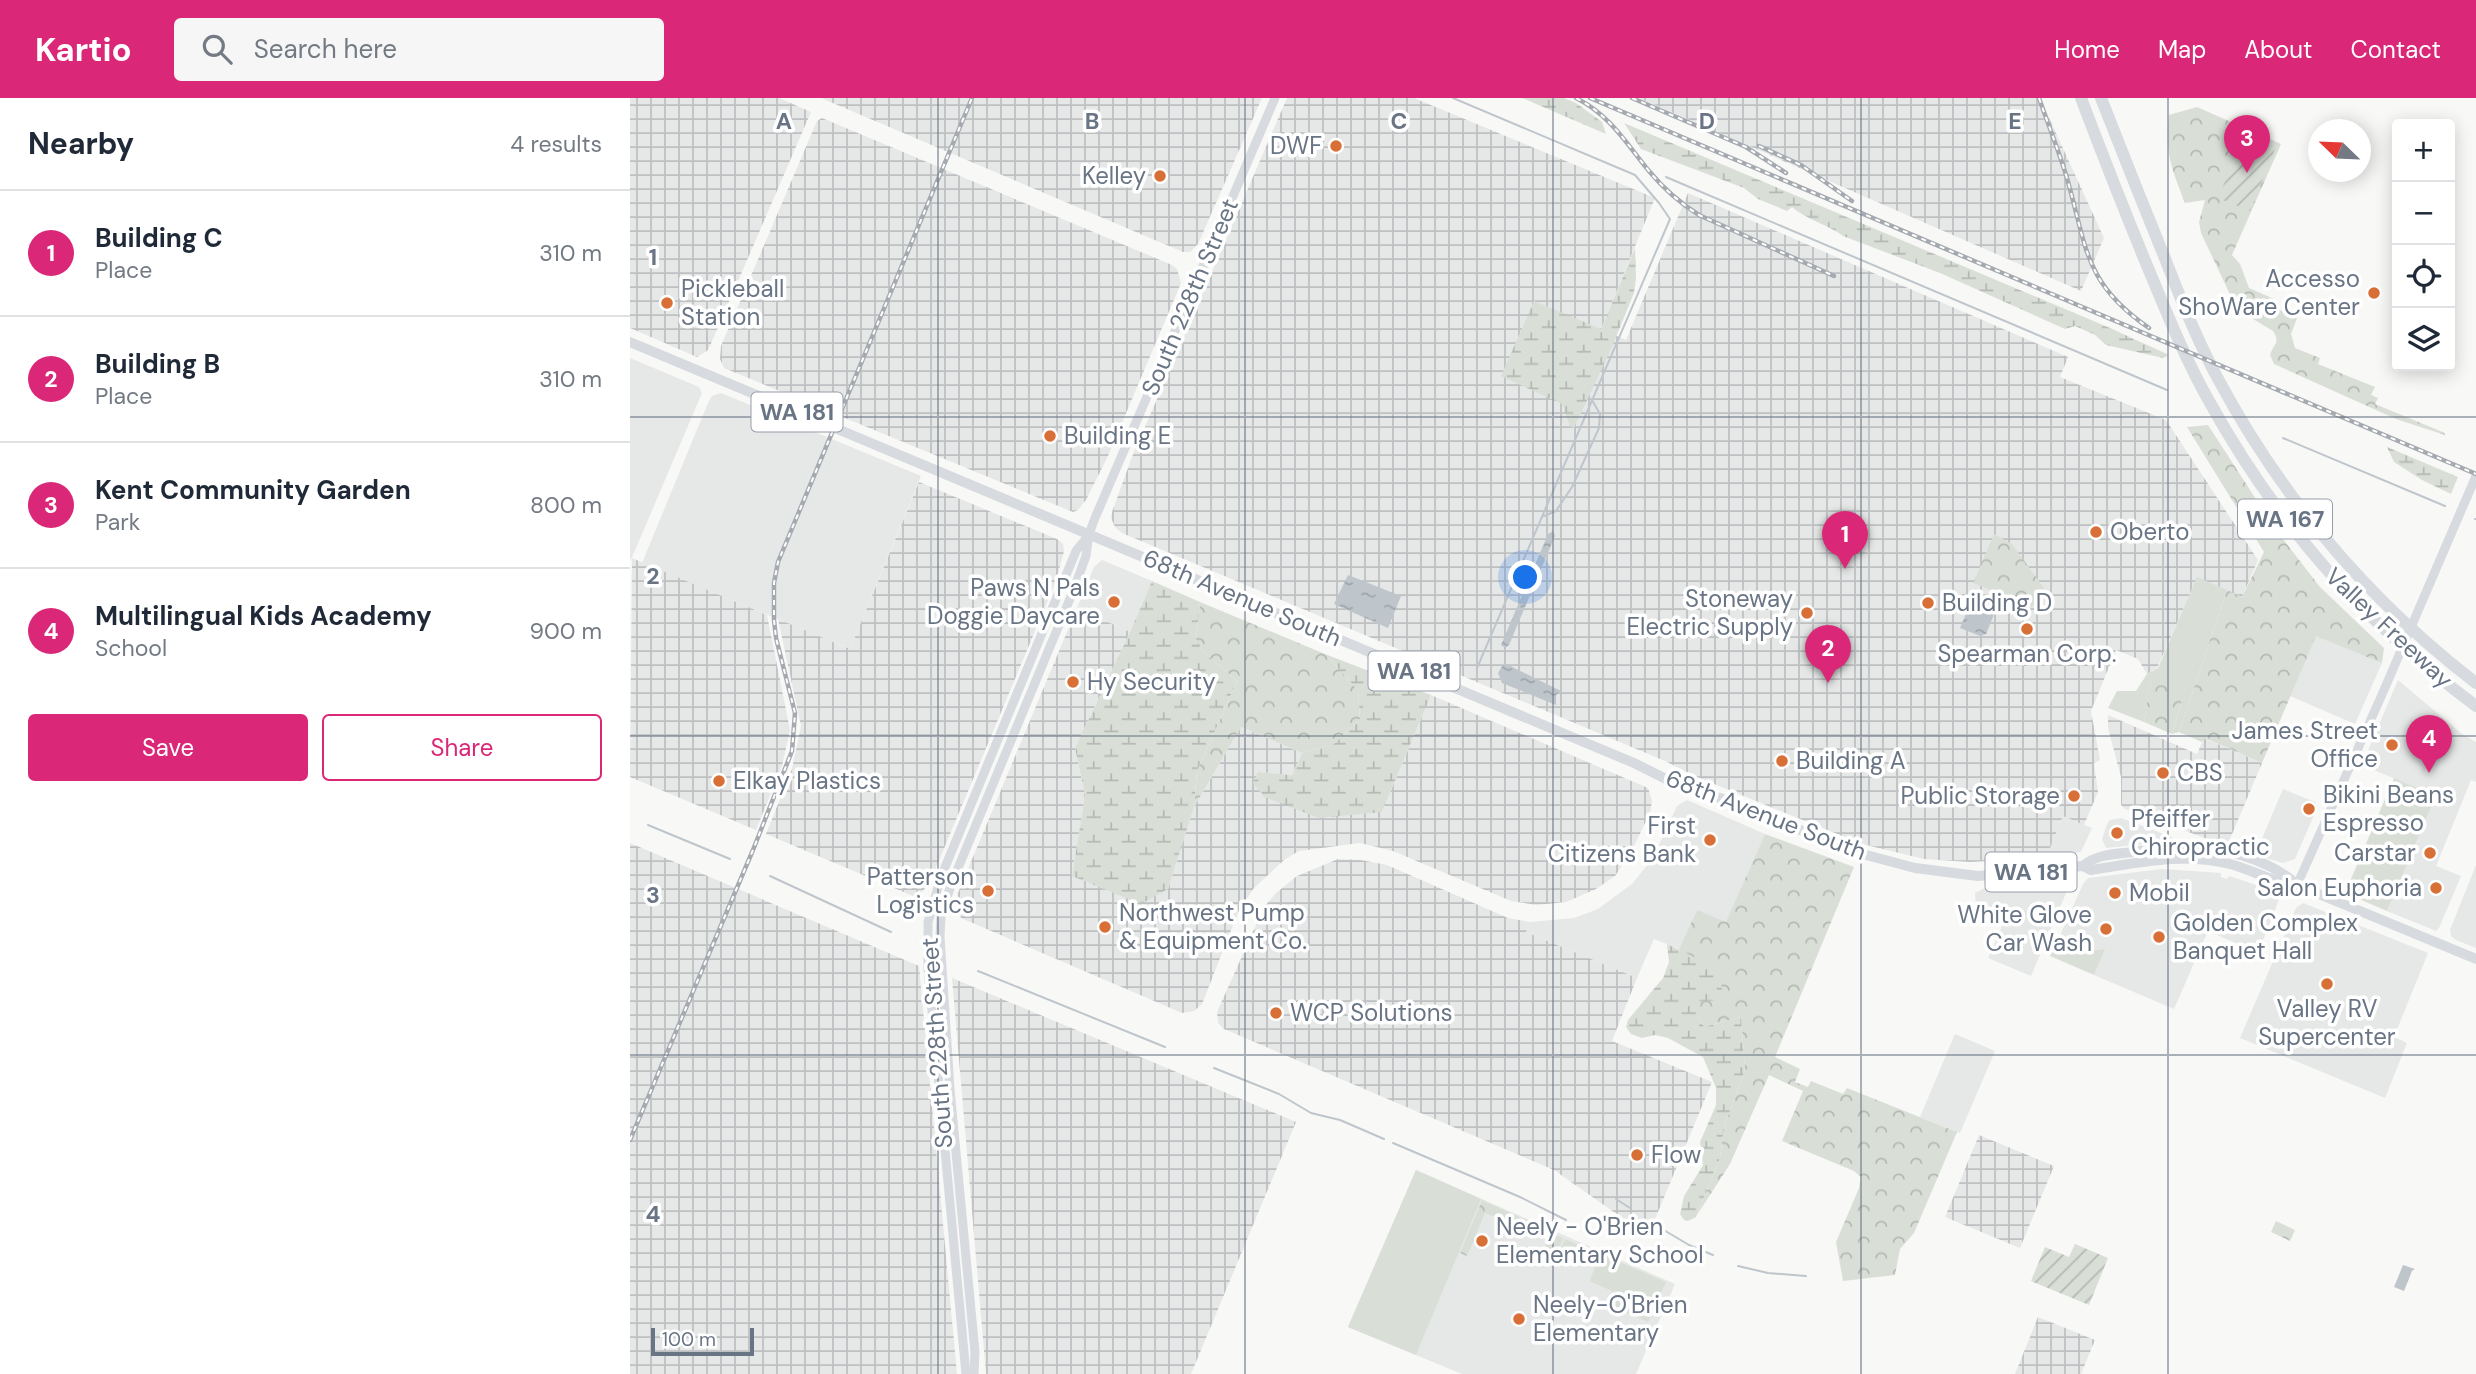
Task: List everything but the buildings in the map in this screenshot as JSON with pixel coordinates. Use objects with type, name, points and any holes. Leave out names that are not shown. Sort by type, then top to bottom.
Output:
[{"type":"highway","name":"Valley Freeway","points":[[2081,98],[2184,353],[2208,401],[2267,496],[2318,562],[2379,625],[2476,706]]},
{"type":"highway","name":"Valley Freeway","points":[[2101,98],[2187,314],[2236,411],[2288,493],[2344,561],[2387,606],[2476,682]]},
{"type":"main road","name":"South 228th Street","points":[[966,1374],[928,969],[928,922],[941,877],[1076,551],[1089,534],[1275,98]]},
{"type":"main road","name":"68th Avenue South","points":[[630,342],[1652,771],[1684,788],[1720,798],[1873,858],[1941,873],[1978,876],[2083,866]]},
{"type":"main road","points":[[2297,885],[2476,476]]},
{"type":"main road","name":"South 228th Street","points":[[974,1374],[975,1352],[950,1089],[940,947],[941,916],[951,885],[1087,556],[1089,534]]},
{"type":"main road","name":"WA 181","points":[[2180,846],[2198,853],[2091,870],[2083,866],[2093,857],[2180,846]]},
{"type":"main road","points":[[2198,853],[2228,853],[2268,866],[2284,873],[2297,885],[2476,959]]},
{"type":"shaded area","points":[[630,98],[779,98],[811,112],[710,346],[697,357],[630,328]]},
{"type":"shaded area","points":[[821,98],[1262,98],[1198,244],[1190,252],[1183,252]]},
{"type":"shaded area","points":[[1287,98],[1414,98],[1655,198],[1601,329],[1626,340],[1688,193],[2068,357],[2060,377],[2166,420],[2258,560],[2242,597],[2197,578],[2157,668],[2147,674],[2138,659],[2116,650],[2091,711],[2100,760],[2094,763],[2098,792],[2084,825],[2063,816],[2046,858],[1970,862],[1924,859],[1862,844],[1697,777],[1665,761],[1122,533],[1115,527],[1111,518],[1112,512],[1132,457]]},
{"type":"shaded area","points":[[1639,98],[2040,98],[2104,238],[2081,291]]},
{"type":"shaded area","points":[[822,118],[1177,269],[1181,283],[1108,456],[1086,500],[1078,510],[1073,512],[724,368],[720,359],[721,346],[817,121]]},
{"type":"shaded area","points":[[630,358],[699,387],[702,393],[630,562]]},
{"type":"shaded area","points":[[721,393],[921,476],[850,649],[642,563],[708,403],[712,396]]},
{"type":"shaded area","points":[[919,482],[1057,539],[1063,544],[1064,551],[1056,581],[930,882],[918,896],[913,896],[766,834],[792,769],[801,726],[778,619],[850,649]]},
{"type":"shaded area","points":[[632,558],[767,615],[790,730],[782,766],[756,830],[630,777]]},
{"type":"shaded area","points":[[1102,560],[1152,581],[1130,632],[1077,608],[1094,567]]},
{"type":"shaded area","points":[[1077,608],[1130,632],[1075,748],[1085,795],[1072,876],[1168,889],[1194,807],[1241,727],[1302,753],[1292,775],[1259,772],[1382,812],[1431,695],[1648,788],[1652,801],[1650,813],[1631,852],[1615,876],[1596,889],[1566,902],[1537,905],[1511,901],[1393,851],[1360,843],[1299,851],[1284,860],[1254,888],[1239,910],[1202,1004],[1194,1011],[1182,1013],[961,918],[956,903]]},
{"type":"shaded area","points":[[2316,635],[2382,663],[2355,724],[2290,696]]},
{"type":"shaded area","points":[[2398,680],[2462,734],[2476,742],[2476,782],[2471,780],[2436,866],[2461,876],[2436,931],[2387,911],[2436,796],[2362,765]]},
{"type":"shaded area","points":[[2108,715],[2197,754],[2204,738],[2262,763],[2227,846],[2125,809],[2121,805],[2121,777],[2108,728]]},
{"type":"shaded area","points":[[2283,789],[2315,802],[2317,808],[2295,859],[2283,863],[2255,855]]},
{"type":"shaded area","points":[[1687,800],[1765,834],[1726,923],[1697,910],[1679,949],[1654,939],[1637,978],[1526,932],[1530,922],[1574,918],[1598,909],[1632,884],[1653,858],[1677,806]]},
{"type":"shaded area","points":[[2063,816],[2092,828],[2081,852],[2046,858]]},
{"type":"shaded area","points":[[2121,818],[2174,838],[2166,842],[2106,848],[2102,839],[2107,824],[2110,820]]},
{"type":"shaded area","points":[[630,843],[919,966],[957,1374],[630,1374]]},
{"type":"shaded area","points":[[1338,859],[1387,865],[1508,918],[1530,922],[1526,932],[1637,978],[1612,1041],[1712,1082],[1648,1236],[1554,1170],[1224,1029],[1218,1023],[1217,1012],[1264,907],[1297,876]]},
{"type":"shaded area","points":[[2476,865],[2476,948],[2456,940],[2451,936],[2450,930]]},
{"type":"shaded area","points":[[2162,869],[2221,873],[2221,877],[2227,879],[2229,876],[2275,891],[2280,897],[2258,953],[2208,931],[2174,1009],[2094,975],[2104,949],[2085,951],[2058,940],[2088,878]]},
{"type":"shaded area","points":[[2055,880],[2064,885],[2066,893],[2031,976],[1988,958],[2006,917],[1976,907],[1975,893],[1989,886]]},
{"type":"shaded area","points":[[2303,903],[2428,953],[2394,1037],[2407,1043],[2385,1098],[2240,1038],[2296,908]]},
{"type":"shaded area","points":[[952,978],[1296,1122],[1191,1374],[986,1374]]},
{"type":"shaded area","points":[[1955,1034],[1995,1051],[1960,1133],[1920,1117]]},
{"type":"shaded area","points":[[1979,1135],[2054,1166],[2020,1248],[1945,1217]]},
{"type":"shaded area","name":"Neely - O'Brien Elementary School","points":[[1416,1170],[1675,1284],[1636,1374],[1462,1374],[1348,1327]]},
{"type":"shaded area","points":[[2038,1317],[2095,1340],[2081,1374],[2015,1374]]},
{"type":"green space","points":[[1522,98],[1564,98],[1576,103],[1602,122],[1606,134]]},
{"type":"green space","points":[[2197,107],[2281,144],[2232,255],[2240,264],[2249,288],[2274,299],[2272,306],[2297,318],[2291,334],[2295,348],[2320,358],[2318,364],[2375,387],[2371,395],[2378,398],[2375,404],[2445,435],[2396,419],[2274,364],[2270,355],[2276,341],[2273,331],[2235,305],[2201,233],[2199,222],[2205,200],[2185,203],[2173,170],[2168,140],[2169,115]]},
{"type":"green space","points":[[1624,123],[2169,355],[2163,358],[2106,345],[2095,335],[2075,326],[2065,329],[1940,273],[1843,236],[1792,207],[1787,211],[1758,199],[1744,188],[1641,149]]},
{"type":"green space","points":[[2244,136],[2275,149],[2250,211],[2218,198]]},
{"type":"green space","points":[[1635,248],[1634,293],[1574,428],[1570,426],[1562,404],[1501,376],[1534,301],[1601,329]]},
{"type":"green space","points":[[2208,425],[2276,530],[2320,587],[2384,648],[2382,663],[2316,636],[2262,763],[2205,738],[2202,742],[2179,732],[2227,590],[2242,597],[2264,552],[2187,427]]},
{"type":"green space","points":[[2387,447],[2458,477],[2451,494],[2394,462]]},
{"type":"green space","points":[[1994,534],[2012,544],[2044,588],[2032,607],[1973,583]]},
{"type":"green space","points":[[2197,577],[2227,590],[2179,732],[2172,734],[2182,700],[2151,678],[2144,722],[2108,708],[2117,691],[2136,691],[2147,674],[2158,668]]},
{"type":"green space","points":[[1152,581],[1200,602],[1196,640],[1204,652],[1237,681],[1197,771],[1194,807],[1168,889],[1141,904],[1072,876],[1085,795],[1075,748]]},
{"type":"green space","points":[[1200,602],[1325,654],[1358,690],[1360,719],[1334,744],[1302,753],[1241,727],[1194,807],[1197,771],[1237,681],[1204,652],[1196,640]]},
{"type":"green space","points":[[1325,654],[1431,695],[1382,812],[1319,818],[1264,797],[1253,783],[1258,772],[1292,775],[1302,753],[1334,744],[1360,719],[1358,690]]},
{"type":"green space","points":[[2162,675],[2178,684],[2182,700],[2172,734],[2144,722],[2151,677]]},
{"type":"green space","points":[[2394,778],[2436,796],[2387,911],[2345,893]]},
{"type":"green space","points":[[1765,834],[1854,867],[1775,1057],[1800,1069],[1795,1082],[1808,1087],[1811,1081],[1843,1094],[1847,1088],[1957,1132],[1914,1233],[1900,1249],[1895,1275],[1843,1281],[1836,1242],[1861,1177],[1854,1171],[1782,1141],[1803,1091],[1769,1075],[1730,1164],[1697,1215],[1720,1158],[1724,1127],[1745,1070],[1741,1017],[1704,1027],[1690,1001],[1679,949],[1697,910],[1726,922]]},
{"type":"green space","points":[[2058,940],[2085,951],[2105,949],[2094,975],[2050,956]]},
{"type":"green space","points":[[1667,944],[1721,970],[1722,1000],[1691,1002],[1704,1027],[1741,1017],[1745,1070],[1724,1127],[1720,1158],[1696,1217],[1688,1221],[1680,1214],[1684,1196],[1703,1165],[1700,1142],[1716,1105],[1716,1088],[1703,1057],[1668,1038],[1655,1035],[1642,1038],[1631,1034],[1626,1027],[1628,1020],[1663,978],[1669,962]]},
{"type":"green space","points":[[1416,1170],[1481,1199],[1416,1355],[1348,1327]]},
{"type":"green space","points":[[1482,1200],[1537,1225],[1534,1233],[1521,1236],[1516,1225],[1485,1213],[1467,1256],[1460,1253]]},
{"type":"green space","points":[[2276,1221],[2295,1230],[2290,1241],[2271,1232]]},
{"type":"green space","points":[[1550,1233],[1563,1238],[1554,1260],[1541,1256]]},
{"type":"green space","points":[[1565,1239],[1577,1244],[1567,1267],[1555,1262]]},
{"type":"green space","points":[[2075,1244],[2108,1258],[2089,1305],[2031,1281],[2045,1247],[2069,1257]]},
{"type":"green space","points":[[1580,1245],[1666,1282],[1648,1322],[1607,1304],[1612,1291],[1590,1281],[1595,1267],[1575,1258]]},
{"type":"water","points":[[1553,531],[1555,536],[1509,645],[1505,648],[1501,645],[1548,534]]},
{"type":"water","points":[[1348,575],[1401,596],[1388,628],[1334,604]]},
{"type":"water","points":[[1971,602],[1995,612],[1986,634],[1980,636],[1960,628]]},
{"type":"water","points":[[1504,663],[1561,691],[1556,695],[1556,705],[1502,683],[1498,673]]},
{"type":"water","points":[[2403,1265],[2415,1269],[2404,1291],[2394,1287]]},
{"type":"waterway","points":[[1453,98],[1635,175],[1670,219],[1477,668]]},
{"type":"waterway","points":[[1666,177],[2167,390]]},
{"type":"waterway","points":[[1544,516],[1556,511],[1572,487],[1599,428],[1600,414],[1592,400]]},
{"type":"waterway","points":[[2283,438],[2445,506]]},
{"type":"waterway","points":[[648,825],[730,859]]},
{"type":"waterway","points":[[770,876],[891,932]]},
{"type":"waterway","points":[[978,971],[1165,1047]]},
{"type":"waterway","points":[[1214,1068],[1279,1094],[1311,1113],[1340,1120],[1384,1139]]},
{"type":"waterway","points":[[1393,1143],[1520,1197],[1566,1220]]},
{"type":"waterway","points":[[1616,1199],[1630,1208]]},
{"type":"waterway","points":[[1652,1223],[1689,1245],[1713,1255]]},
{"type":"waterway","points":[[1738,1266],[1768,1273],[1806,1276]]},
{"type":"railway","points":[[630,1140],[792,751],[795,713],[774,620],[774,583],[778,562],[972,98]]},
{"type":"railway","points":[[1576,98],[1608,121],[1660,183],[1699,215],[1834,276]]},
{"type":"railway","points":[[1590,98],[2476,474]]},
{"type":"railway","points":[[1632,98],[1746,147],[1786,173]]},
{"type":"railway","points":[[2039,98],[2066,175],[2090,260],[2111,295],[2149,328]]},
{"type":"railway","points":[[1759,146],[1801,165],[1852,201]]},
{"type":"place","name":"DWF","points":[[1336,146]]},
{"type":"place","name":"Kent Community Garden","points":[[2247,173]]},
{"type":"place","name":"Kelley","points":[[1160,176]]},
{"type":"place","name":"Accesso ShoWare Center","points":[[2374,293]]},
{"type":"place","name":"Pickleball Station","points":[[667,303]]},
{"type":"place","name":"Building E","points":[[1050,436]]},
{"type":"place","name":"Oberto","points":[[2096,532]]},
{"type":"place","name":"Building C","points":[[1845,569]]},
{"type":"place","name":"Paws N Pals Doggie Daycare","points":[[1114,602]]},
{"type":"place","name":"Building D","points":[[1928,603]]},
{"type":"place","name":"Stoneway Electric Supply","points":[[1807,613]]},
{"type":"place","name":"Spearman Corp.","points":[[2027,629]]},
{"type":"place","name":"Hy Security","points":[[1073,682]]},
{"type":"place","name":"Building B","points":[[1828,683]]},
{"type":"place","name":"James Street Office","points":[[2392,745]]},
{"type":"place","name":"Building A","points":[[1782,761]]},
{"type":"place","name":"CBS","points":[[2163,773]]},
{"type":"place","name":"Multilingual Kids Academy","points":[[2429,773]]},
{"type":"place","name":"Elkay Plastics","points":[[719,781]]},
{"type":"place","name":"Public Storage","points":[[2074,796]]},
{"type":"place","name":"Bikini Beans Espresso","points":[[2309,809]]},
{"type":"place","name":"Pfeiffer Chiropractic","points":[[2117,833]]},
{"type":"place","name":"First Citizens Bank","points":[[1710,840]]},
{"type":"place","name":"Carstar","points":[[2430,853]]},
{"type":"place","name":"Salon Euphoria","points":[[2436,888]]},
{"type":"place","name":"Patterson Logistics","points":[[988,891]]},
{"type":"place","name":"Mobil","points":[[2115,893]]},
{"type":"place","name":"Northwest Pump & Equipment Co.","points":[[1105,927]]},
{"type":"place","name":"White Glove Car Wash","points":[[2106,929]]},
{"type":"place","name":"Golden Complex Banquet Hall","points":[[2159,937]]},
{"type":"place","name":"Valley RV Supercenter","points":[[2327,984]]},
{"type":"place","name":"WCP Solutions","points":[[1276,1013]]},
{"type":"place","name":"Flow","points":[[1637,1155]]},
{"type":"place","name":"Neely - O'Brien Elementary School","points":[[1482,1241]]},
{"type":"place","name":"Neely-O'Brien Elementary","points":[[1519,1319]]}]
